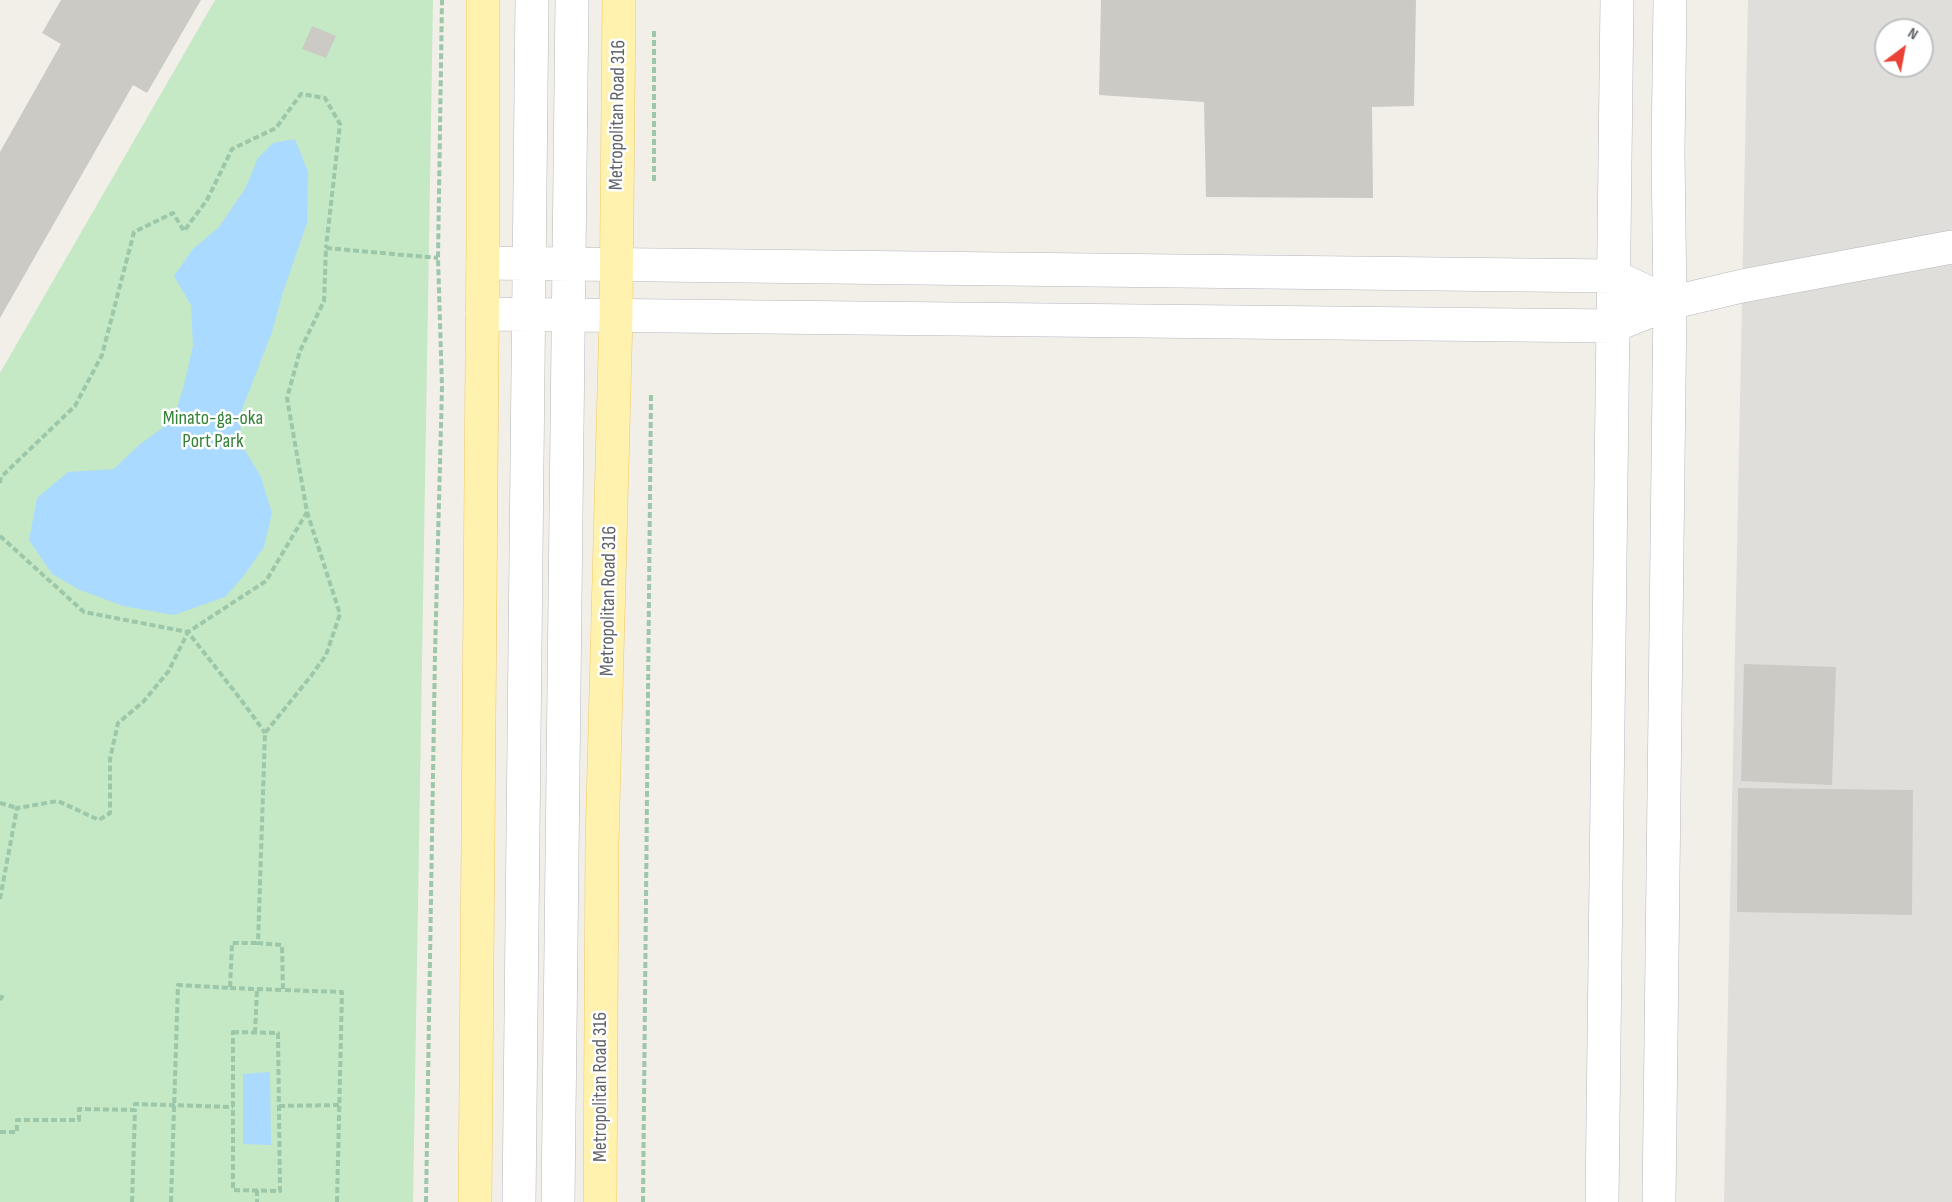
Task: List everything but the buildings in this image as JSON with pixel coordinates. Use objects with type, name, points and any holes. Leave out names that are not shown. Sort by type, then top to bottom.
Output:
[{"type":"main road","points":[[475,1202],[483,0]]},
{"type":"main road","name":"Metropolitan Road 316","points":[[600,1202],[602,843],[616,316],[619,0]]},
{"type":"street","points":[[519,1202],[532,0]]},
{"type":"street","points":[[558,1202],[572,0]]},
{"type":"street","points":[[1602,1202],[1617,0]]},
{"type":"street","points":[[1659,1202],[1670,303],[1668,154],[1670,0]]},
{"type":"street","points":[[482,314],[1613,326],[1670,303],[1742,286],[1952,247]]},
{"type":"street","points":[[483,263],[1613,276],[1670,303]]},
{"type":"path","points":[[426,1202],[442,387],[438,258],[442,0]]},
{"type":"path","points":[[654,23],[654,181]]},
{"type":"path","points":[[0,483],[1,477],[75,406],[102,355],[134,232],[173,213],[184,231],[207,200],[232,149],[276,128],[301,94],[325,98],[340,124],[326,248],[324,301],[300,351],[287,398],[307,512],[340,614],[326,655],[265,733]]},
{"type":"path","points":[[326,248],[438,258]]},
{"type":"path","points":[[643,1202],[651,393]]},
{"type":"path","points":[[0,803],[17,808],[58,801],[99,820],[110,813],[110,759],[118,723],[143,702],[168,672],[188,632],[266,581],[307,512]]},
{"type":"path","points":[[0,536],[84,612],[188,632],[241,698],[265,733],[258,944]]},
{"type":"path","points":[[0,899],[17,808]]},
{"type":"path","points":[[230,988],[232,943],[282,945],[283,990]]},
{"type":"path","points":[[171,1202],[178,985],[342,992],[337,1202]]},
{"type":"path","points":[[255,1033],[257,989]]},
{"type":"path","points":[[233,1032],[255,1033],[278,1033],[280,1191],[233,1190],[233,1032]]},
{"type":"path","points":[[132,1202],[135,1104],[233,1107]]},
{"type":"path","points":[[279,1106],[339,1105]]},
{"type":"path","points":[[0,1132],[17,1132],[17,1120],[79,1120],[79,1109],[135,1110]]},
{"type":"path","points":[[257,1191],[257,1202]]},
{"type":"shaded area","points":[[1748,0],[1952,0],[1952,1202],[1724,1202]]},
{"type":"green space","name":"Minato-ga-oka Port Park","points":[[215,0],[433,0],[413,1202],[0,1202],[0,373]]},
{"type":"water","points":[[295,139],[308,172],[307,223],[272,332],[241,412],[240,442],[261,477],[272,513],[264,547],[243,577],[225,597],[174,615],[123,606],[80,590],[52,574],[29,540],[37,498],[68,472],[114,469],[139,445],[173,420],[193,346],[191,305],[174,276],[193,249],[219,227],[245,189],[258,158],[273,143]]},
{"type":"water","points":[[270,1072],[271,1145],[243,1144],[243,1074]]}]
